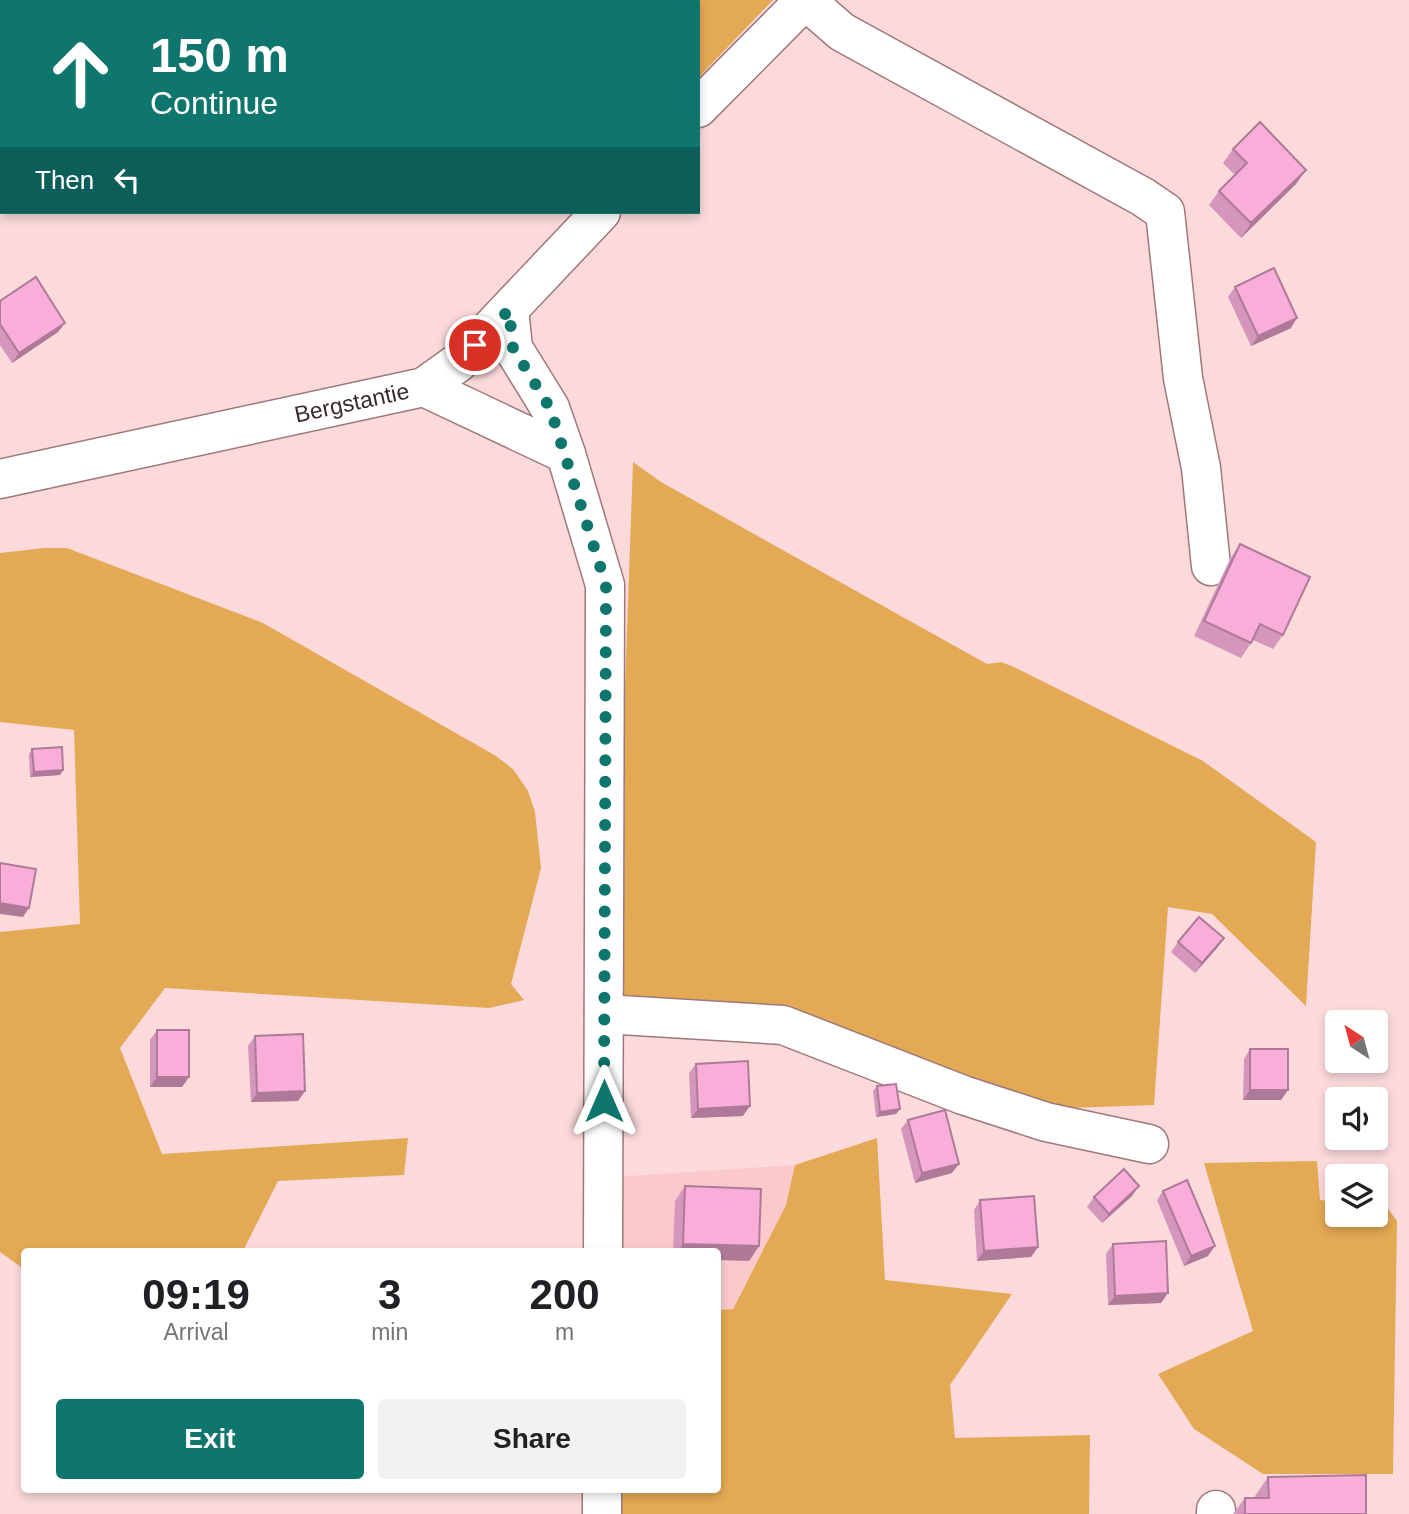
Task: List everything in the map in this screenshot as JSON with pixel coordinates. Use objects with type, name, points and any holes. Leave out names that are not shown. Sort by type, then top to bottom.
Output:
[{"type":"street","points":[[700,106],[805,0],[842,32],[1143,197],[1164,212],[1182,378],[1201,468],[1212,566]]},
{"type":"street","points":[[424,387],[459,362],[599,214]]},
{"type":"street","points":[[509,310],[513,348],[550,408],[606,585],[603,1248]]},
{"type":"street","name":"Bergstantie","points":[[0,479],[424,387],[566,454]]},
{"type":"street","points":[[604,1014],[783,1025],[963,1095],[1046,1122],[1149,1144]]},
{"type":"street","points":[[602,1493],[602,1514]]},
{"type":"shaded area","points":[[700,0],[773,0],[700,76]]},
{"type":"shaded area","points":[[633,462],[661,482],[987,664],[1001,662],[1014,667],[1203,761],[1316,842],[1306,1006],[1212,914],[1168,907],[1154,1105],[1039,1109],[614,996]]},
{"type":"shaded area","points":[[67,548],[263,623],[496,756],[513,769],[528,791],[535,812],[541,868],[511,984],[524,1000],[489,1008],[165,988],[120,1048],[162,1154],[408,1138],[404,1175],[278,1181],[244,1248],[21,1248],[21,1267],[0,1252],[0,932],[80,924],[74,730],[0,722],[0,553]]},
{"type":"shaded area","points":[[877,1138],[885,1280],[1012,1294],[950,1385],[955,1438],[1090,1435],[1089,1514],[614,1514],[614,1493],[721,1493],[721,1310],[733,1309],[786,1205],[795,1165]]},
{"type":"shaded area","points":[[1317,1161],[1320,1200],[1325,1201],[1325,1227],[1388,1227],[1388,1209],[1397,1221],[1393,1474],[1263,1474],[1194,1429],[1158,1374],[1253,1331],[1204,1163]]},
{"type":"shaded area","points":[[795,1165],[786,1205],[732,1309],[721,1310],[721,1248],[584,1248],[584,1179]]},
{"type":"building","points":[[1260,122],[1306,170],[1251,223],[1219,191],[1247,163],[1233,149]]},
{"type":"building","points":[[1274,268],[1297,318],[1258,336],[1235,287]]},
{"type":"building","points":[[36,277],[65,323],[19,353],[0,324],[0,301]]},
{"type":"building","points":[[1240,544],[1310,577],[1283,635],[1260,624],[1251,643],[1204,621]]},
{"type":"building","points":[[62,747],[63,770],[34,772],[32,749]]},
{"type":"building","points":[[0,863],[36,869],[29,908],[0,903]]},
{"type":"building","points":[[1199,917],[1224,938],[1202,963],[1178,942]]},
{"type":"building","points":[[157,1030],[189,1030],[189,1077],[157,1077]]},
{"type":"building","points":[[303,1034],[305,1091],[257,1093],[255,1036]]},
{"type":"building","points":[[1250,1049],[1288,1049],[1288,1090],[1250,1090]]},
{"type":"building","points":[[748,1061],[750,1106],[698,1109],[696,1064]]},
{"type":"building","points":[[896,1084],[900,1109],[880,1112],[877,1086]]},
{"type":"building","points":[[945,1110],[959,1164],[922,1173],[908,1120]]},
{"type":"building","points":[[1124,1169],[1139,1186],[1109,1214],[1094,1197]]},
{"type":"building","points":[[1187,1180],[1215,1246],[1191,1256],[1163,1191]]},
{"type":"building","points":[[685,1186],[761,1189],[759,1246],[683,1244]]},
{"type":"building","points":[[1034,1196],[1038,1247],[984,1251],[980,1200]]},
{"type":"building","points":[[1166,1241],[1168,1293],[1115,1296],[1113,1244]]},
{"type":"building","points":[[1366,1475],[1366,1514],[1245,1514],[1245,1498],[1269,1498],[1268,1477]]},
{"type":"route","points":[[475,345],[509,310],[513,348],[550,408],[606,585],[604,1101]]}]
